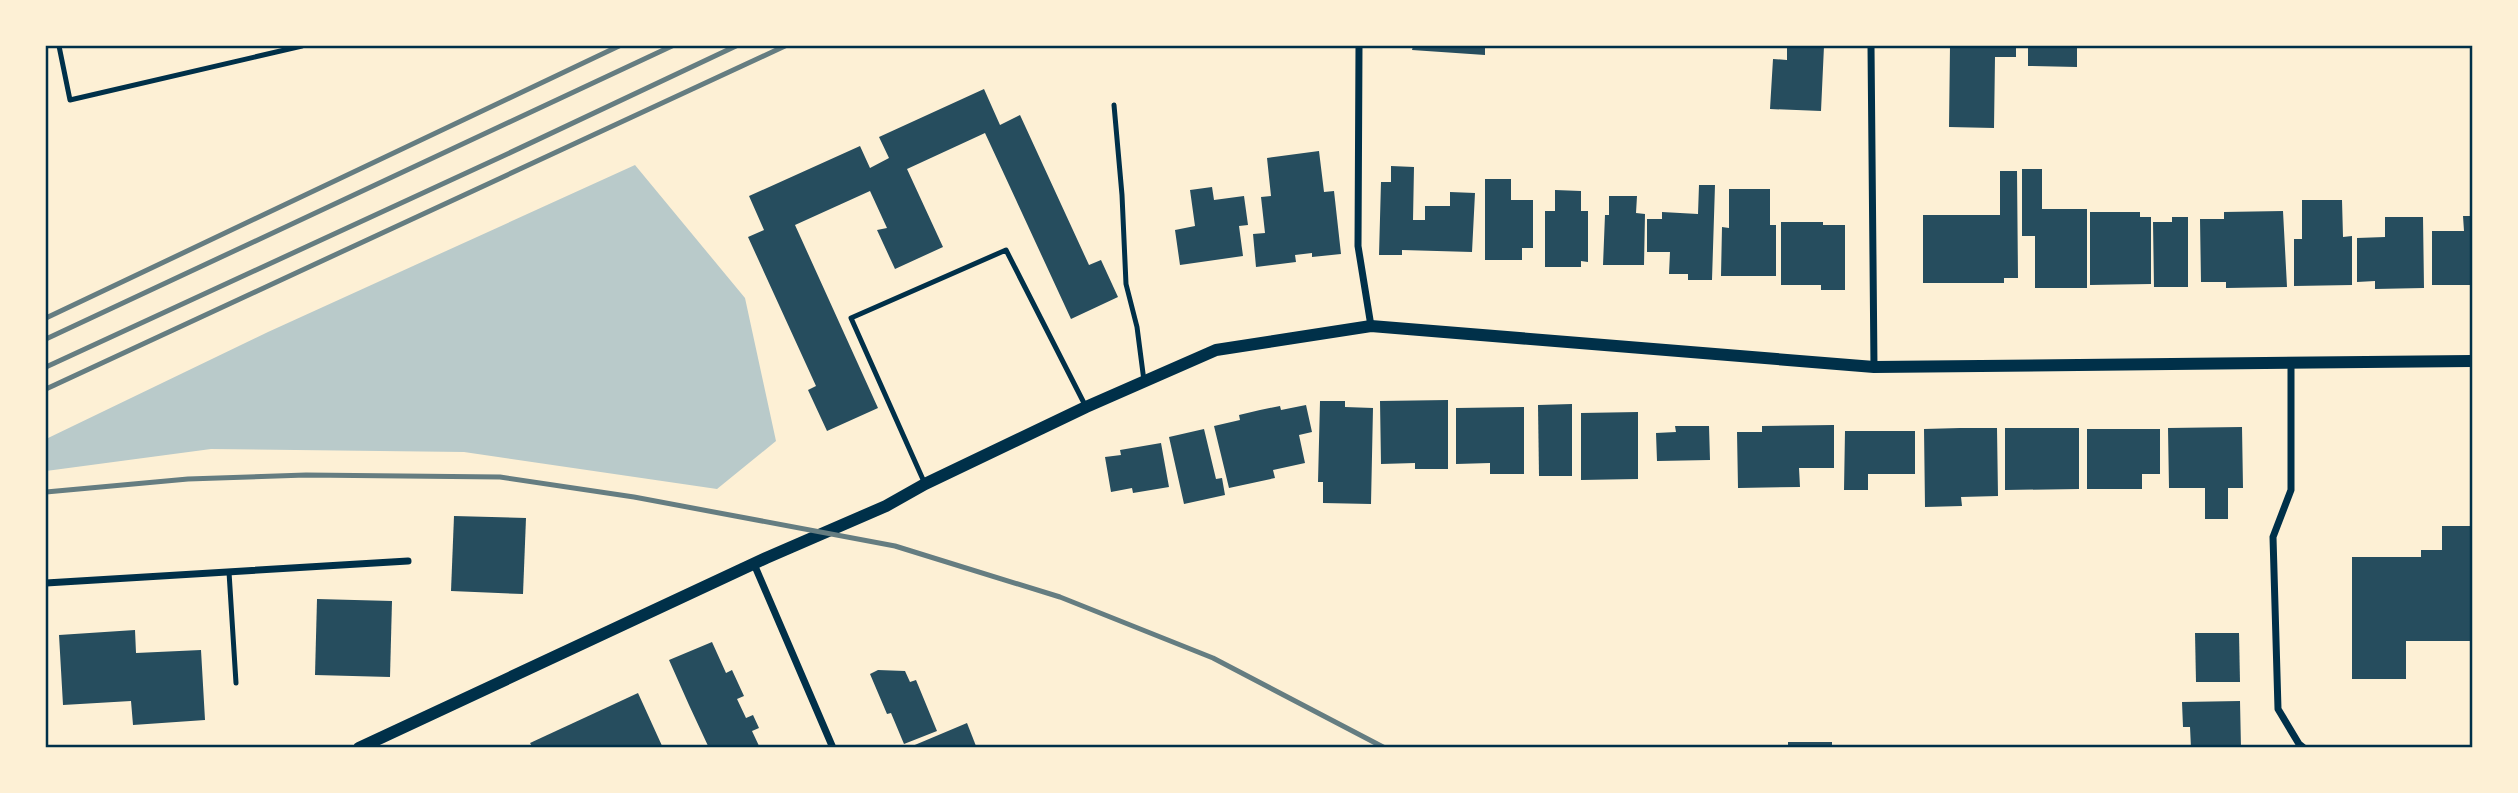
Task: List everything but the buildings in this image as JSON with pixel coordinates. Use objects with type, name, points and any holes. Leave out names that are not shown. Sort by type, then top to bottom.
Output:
[{"type":"street","points":[[1359,46],[1359,246],[1371,326]]},
{"type":"street","points":[[1871,46],[1874,367]]},
{"type":"street","points":[[359,747],[766,558],[887,506],[925,484],[1086,407],[1216,350],[1371,326],[1874,367],[2473,361]]},
{"type":"street","points":[[2291,362],[2291,490],[2273,537],[2278,709],[2299,744],[2304,747]]},
{"type":"street","points":[[46,583],[408,561]]},
{"type":"street","points":[[754,564],[833,747]]},
{"type":"lane","points":[[59,46],[70,100],[302,46]]},
{"type":"lane","points":[[1114,105],[1126,284],[1137,327],[1144,381]]},
{"type":"lane","points":[[925,484],[850,318],[1006,250],[1086,407]]},
{"type":"lane","points":[[229,572],[236,683]]},
{"type":"shaded area","points":[[635,165],[745,298],[776,441],[717,489],[464,452],[211,449],[46,471],[46,439],[268,332]]},
{"type":"railway","points":[[46,318],[619,46]]},
{"type":"railway","points":[[46,339],[672,46]]},
{"type":"railway","points":[[46,367],[736,46]]},
{"type":"railway","points":[[46,389],[785,46]]},
{"type":"railway","points":[[46,492],[188,479],[306,475],[500,477],[634,497],[895,546],[1060,597],[1213,658],[1385,748]]}]
